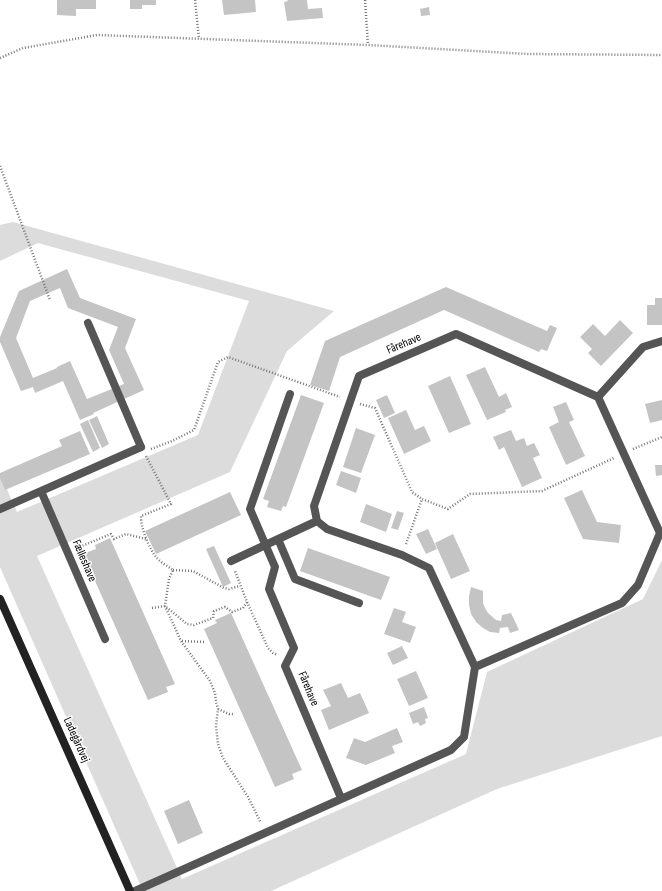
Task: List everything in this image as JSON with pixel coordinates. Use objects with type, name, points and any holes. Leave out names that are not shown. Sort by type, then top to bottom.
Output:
[{"type":"street","points":[[0,510],[141,447],[88,323]]},
{"type":"street","name":"Fårehave","points":[[317,521],[314,506],[358,376],[456,334],[598,397]]},
{"type":"street","points":[[475,667],[622,603],[638,585],[661,533],[598,397],[643,347],[662,341]]},
{"type":"street","name":"Fårehave","points":[[290,394],[250,509],[275,567],[269,589],[294,648],[285,666],[341,798]]},
{"type":"street","name":"Fælleshave","points":[[41,491],[105,639]]},
{"type":"street","points":[[135,891],[451,750],[464,737],[475,667],[429,568],[402,555],[327,529],[317,521],[231,561]]},
{"type":"street","points":[[278,539],[295,579],[359,603]]},
{"type":"street","name":"Ladegårdvej","points":[[0,599],[130,891]]},
{"type":"path","points":[[195,0],[199,39]]},
{"type":"path","points":[[364,0],[368,45]]},
{"type":"path","points":[[0,58],[22,48],[97,35],[368,45],[528,54],[662,55]]},
{"type":"path","points":[[0,166],[50,300]]},
{"type":"path","points":[[141,447],[153,449],[194,430],[218,362],[228,357],[375,408],[412,492],[422,499],[448,508],[470,494],[542,491],[662,437]]},
{"type":"path","points":[[141,447],[171,504],[141,516],[141,522],[150,549],[156,558],[173,570],[193,571],[224,588],[229,589],[240,586]]},
{"type":"path","points":[[402,555],[422,499]]},
{"type":"path","points":[[67,553],[110,534],[114,539],[126,534],[147,539]]},
{"type":"path","points":[[231,561],[240,586],[268,648],[273,653],[288,659]]},
{"type":"path","points":[[173,570],[169,579],[165,606],[181,641],[210,681],[215,693],[218,709],[216,726],[218,744],[224,758],[248,797],[265,832]]},
{"type":"path","points":[[152,608],[165,606],[187,624],[194,625],[213,618],[214,611],[225,607],[232,612],[243,608],[247,602]]},
{"type":"path","points":[[181,641],[205,642]]},
{"type":"path","points":[[218,709],[229,714],[235,714]]},
{"type":"shaded area","points":[[13,222],[334,311],[287,351],[230,472],[37,556],[182,879],[466,754],[487,672],[643,599],[662,560],[662,736],[497,789],[271,891],[143,891],[0,567],[0,474],[17,512],[198,435],[249,301],[38,243],[0,261],[0,225]]},
{"type":"building","points":[[57,0],[96,0],[96,9],[76,9],[76,16],[57,15]]},
{"type":"building","points":[[130,0],[156,0],[156,5],[142,5],[142,9],[130,9]]},
{"type":"building","points":[[222,0],[255,0],[256,12],[224,15]]},
{"type":"building","points":[[287,0],[307,0],[308,9],[322,8],[323,18],[287,21],[284,2],[288,1]]},
{"type":"building","points":[[429,7],[430,15],[421,16],[420,9]]},
{"type":"building","points":[[67,269],[80,298],[136,319],[125,348],[144,390],[80,420],[63,381],[35,393],[33,387],[21,391],[0,342],[0,337],[19,291]],"holes":[[[60,288],[68,308],[118,327],[109,350],[124,384],[87,399],[70,361],[33,378],[16,338],[30,301]]]},
{"type":"building","points":[[446,287],[547,331],[550,325],[557,328],[547,351],[541,349],[539,352],[444,310],[340,357],[329,391],[310,385],[325,341]]},
{"type":"building","points":[[655,298],[662,298],[662,325],[647,325],[647,305],[655,305]]},
{"type":"building","points":[[620,320],[633,333],[601,366],[588,353],[592,349],[580,337],[593,324],[605,336]]},
{"type":"building","points":[[485,367],[499,397],[506,393],[512,407],[505,410],[506,412],[487,420],[466,375]]},
{"type":"building","points":[[450,376],[471,424],[449,433],[428,386]]},
{"type":"building","points":[[301,395],[324,403],[286,507],[283,506],[281,511],[267,507],[269,501],[263,499]]},
{"type":"building","points":[[387,395],[395,413],[384,418],[376,400]]},
{"type":"building","points":[[662,400],[662,420],[650,423],[645,404]]},
{"type":"building","points":[[566,402],[574,420],[569,422],[585,456],[566,465],[549,427],[559,422],[553,407]]},
{"type":"building","points":[[406,410],[415,430],[424,426],[431,441],[404,454],[388,418]]},
{"type":"building","points":[[97,416],[109,444],[102,448],[89,420]]},
{"type":"building","points":[[88,420],[100,448],[93,452],[80,424]]},
{"type":"building","points":[[356,428],[375,435],[361,473],[343,467]]},
{"type":"building","points":[[511,430],[516,441],[524,438],[527,446],[534,443],[540,455],[533,458],[542,478],[522,487],[504,447],[499,450],[493,437]]},
{"type":"building","points":[[80,431],[90,454],[5,490],[0,478],[0,473],[62,446],[59,440]]},
{"type":"building","points":[[655,465],[662,465],[662,475],[656,476]]},
{"type":"building","points":[[341,471],[361,478],[356,493],[336,485]]},
{"type":"building","points":[[582,490],[597,522],[621,525],[619,543],[583,539],[564,498]]},
{"type":"building","points":[[230,492],[241,515],[156,554],[145,531]]},
{"type":"building","points":[[366,504],[392,514],[386,532],[360,522]]},
{"type":"building","points":[[397,511],[404,513],[398,530],[391,528]]},
{"type":"building","points":[[428,529],[437,549],[426,554],[416,534]]},
{"type":"building","points":[[453,534],[470,571],[451,579],[435,543]]},
{"type":"building","points":[[110,538],[175,684],[166,687],[168,692],[148,700],[83,554],[96,549],[95,545]]},
{"type":"building","points":[[214,546],[231,583],[223,587],[206,549]]},
{"type":"building","points":[[308,548],[390,577],[381,600],[300,571]]},
{"type":"building","points":[[471,587],[483,591],[483,603],[488,613],[496,620],[501,621],[502,615],[511,613],[519,630],[510,633],[508,627],[500,628],[499,633],[490,632],[476,622],[471,614],[469,605]]},
{"type":"building","points":[[394,608],[406,612],[402,622],[416,627],[410,643],[384,634]]},
{"type":"building","points":[[231,613],[302,770],[292,774],[294,779],[275,787],[204,629],[217,623],[215,620]]},
{"type":"building","points":[[402,646],[408,658],[393,665],[387,653]]},
{"type":"building","points":[[416,671],[428,698],[409,706],[397,679]]},
{"type":"building","points":[[341,683],[348,698],[360,693],[369,713],[329,730],[321,710],[331,706],[323,690]]},
{"type":"building","points":[[424,707],[428,718],[425,719],[426,723],[420,726],[418,722],[413,724],[409,713]]},
{"type":"building","points":[[397,728],[403,742],[392,746],[395,753],[366,765],[346,758],[354,738],[365,742]]},
{"type":"building","points":[[189,800],[203,833],[178,844],[164,811]]}]
